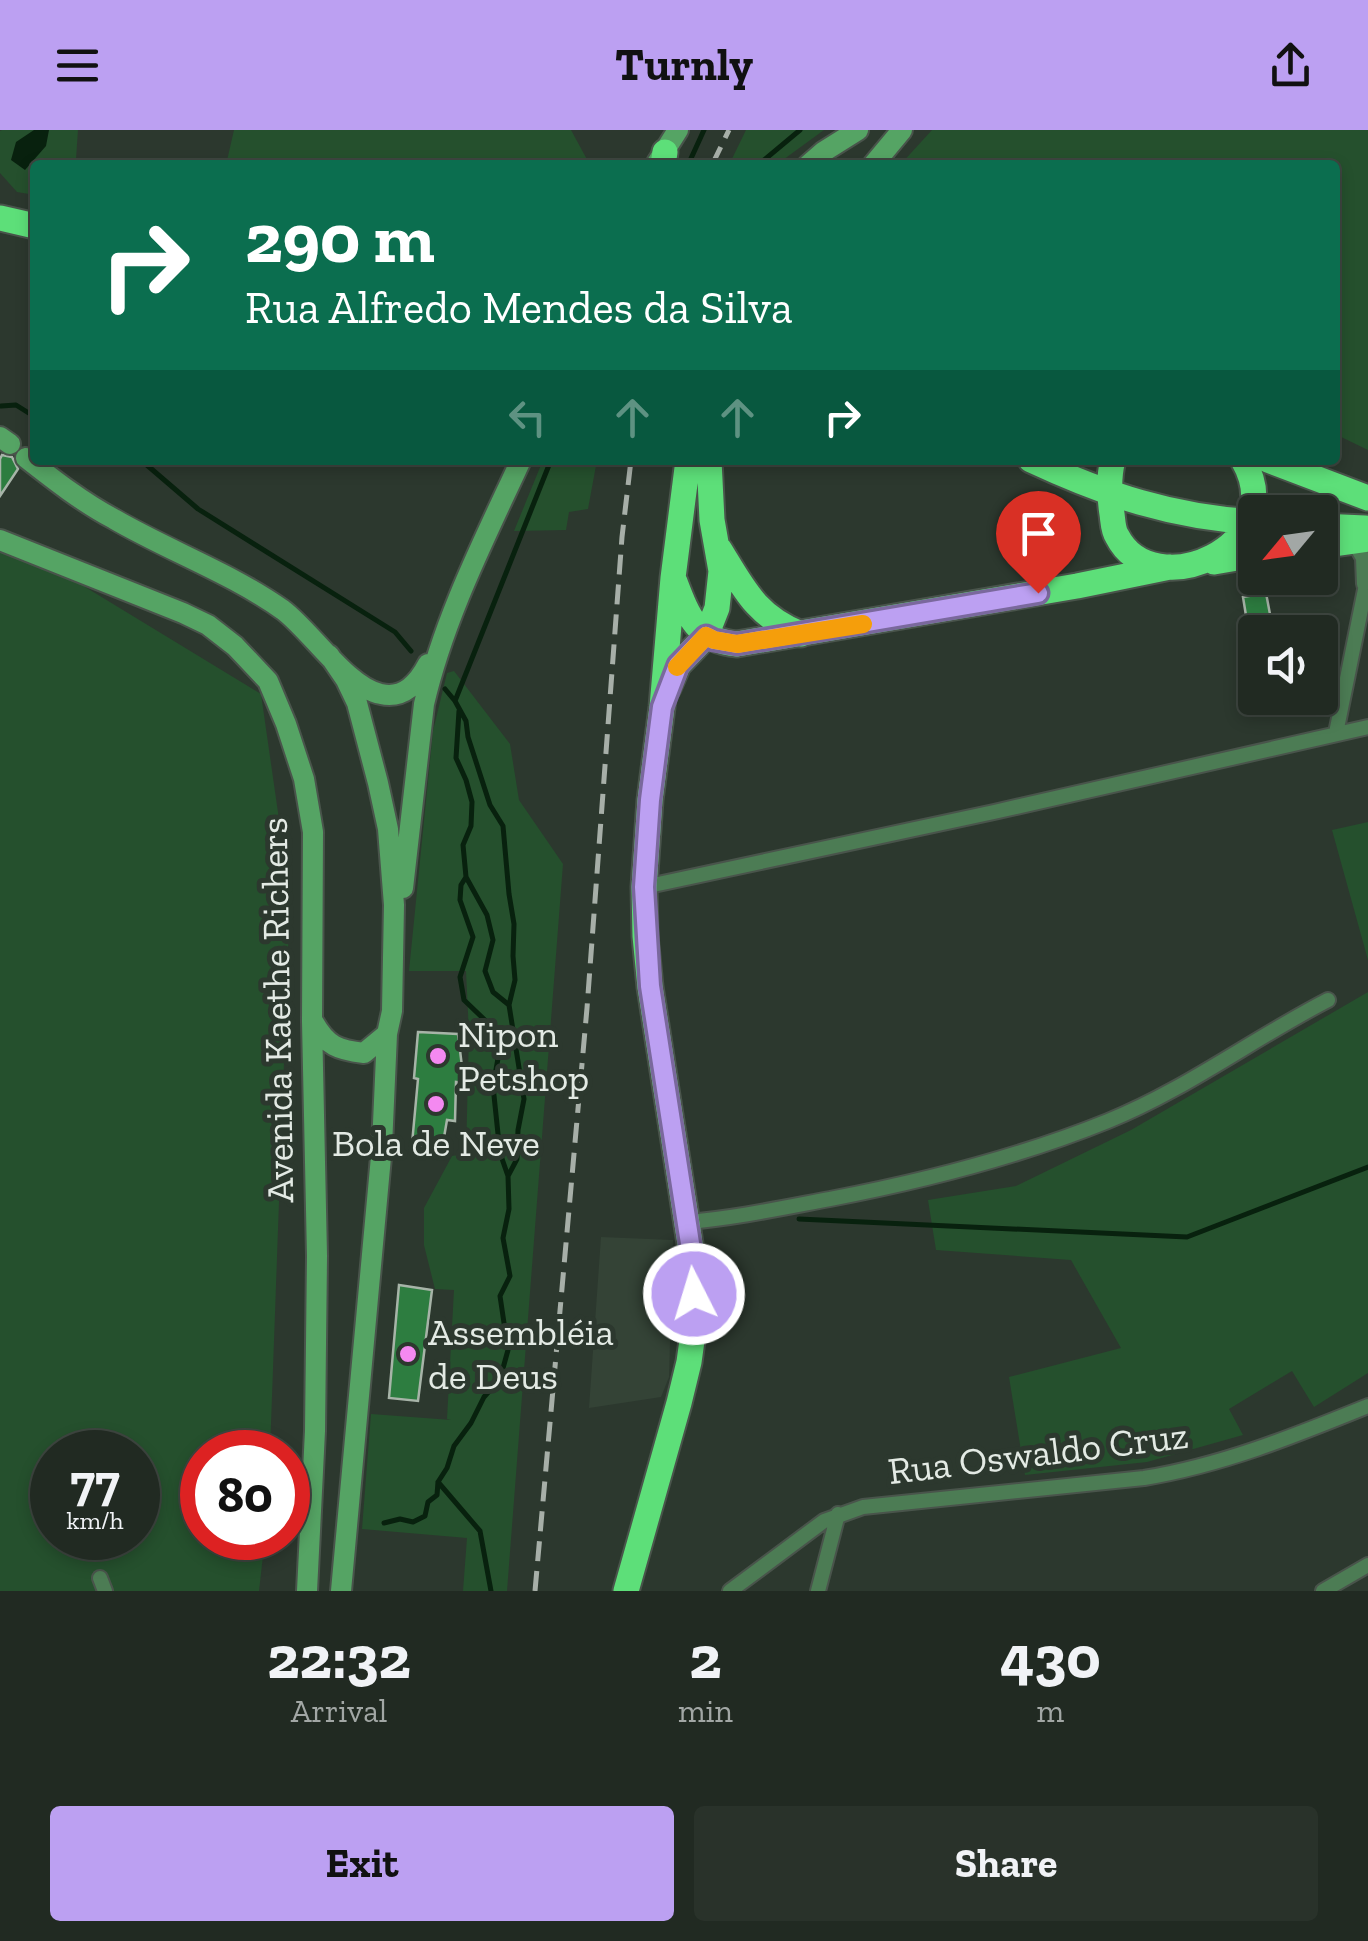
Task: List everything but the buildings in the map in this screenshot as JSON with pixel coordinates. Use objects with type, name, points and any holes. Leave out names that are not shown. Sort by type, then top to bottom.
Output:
[{"type":"highway","points":[[0,218],[30,225]]},
{"type":"highway","points":[[626,1591],[680,1403],[695,1319],[694,1269],[650,986],[644,887],[687,465]]},
{"type":"highway","points":[[662,707],[678,665],[706,636],[717,608],[721,572],[709,492],[709,465]]},
{"type":"highway","points":[[1042,465],[1110,494],[1156,508],[1238,520]]},
{"type":"highway","points":[[1077,586],[1108,559],[1115,530],[1109,477],[1112,465]]},
{"type":"highway","points":[[1115,465],[1123,483],[1156,508]]},
{"type":"highway","points":[[1245,465],[1254,495]]},
{"type":"highway","points":[[1281,465],[1368,498]]},
{"type":"highway","points":[[1069,478],[1094,495],[1137,557],[1170,567]]},
{"type":"highway","points":[[1211,517],[1238,507],[1254,486]]},
{"type":"highway","points":[[1338,530],[1363,536]]},
{"type":"highway","points":[[1338,542],[1363,536]]},
{"type":"highway","points":[[1204,563],[1238,538]]},
{"type":"highway","points":[[717,546],[762,612],[802,634]]},
{"type":"highway","points":[[673,578],[690,616],[706,636],[737,644],[1238,558]]},
{"type":"highway","points":[[673,578],[688,595],[699,600],[711,598],[720,589]]},
{"type":"main road","points":[[814,160],[858,130]]},
{"type":"main road","points":[[877,160],[902,130]]},
{"type":"main road","points":[[8,444],[30,461]]},
{"type":"main road","points":[[35,465],[75,496],[114,519],[246,586],[285,612],[370,692],[394,696],[416,683],[440,640],[519,465]]},
{"type":"main road","name":"Avenida Kaethe Richers","points":[[0,540],[183,612],[235,646],[268,681],[304,779],[313,832],[317,1256],[315,1431],[307,1591]]},
{"type":"main road","points":[[393,974],[424,704],[440,640]]},
{"type":"main road","points":[[330,655],[357,703],[385,814],[393,872],[392,1011],[341,1591]]},
{"type":"main road","points":[[312,1020],[324,1041],[349,1052],[364,1053],[387,1034]]},
{"type":"street","points":[[1336,733],[1366,582],[1363,536]]},
{"type":"street","points":[[644,887],[1368,727]]},
{"type":"street","points":[[687,1222],[730,1218],[895,1186],[1050,1142],[1146,1104],[1328,1000]]},
{"type":"street","name":"Rua Oswaldo Cruz","points":[[730,1591],[824,1521],[863,1506],[1185,1471],[1270,1445],[1368,1406]]},
{"type":"street","points":[[818,1591],[838,1514]]},
{"type":"street","points":[[1324,1591],[1368,1565]]},
{"type":"shaded area","points":[[34,130],[49,130],[46,146],[25,170],[11,160],[16,142]]},
{"type":"shaded area","points":[[78,130],[76,159],[30,160],[30,194],[17,192],[0,173],[0,131]]},
{"type":"shaded area","points":[[234,130],[571,130],[587,160],[227,160]]},
{"type":"shaded area","points":[[746,130],[824,130],[783,160],[731,160]]},
{"type":"shaded area","points":[[932,130],[1368,130],[1368,450],[1340,436],[1340,160],[905,160]]},
{"type":"shaded area","points":[[541,465],[596,465],[588,509],[569,512],[566,530],[514,531]]},
{"type":"shaded area","points":[[0,549],[72,579],[261,694],[290,896],[271,1430],[180,1430],[180,1560],[263,1560],[259,1591],[0,1591]]},
{"type":"shaded area","points":[[454,671],[510,744],[519,800],[563,864],[507,1591],[463,1591],[467,1538],[362,1529],[371,1414],[451,1420],[447,1419],[454,1290],[435,1289],[424,1245],[424,1208],[452,1156],[466,1154],[466,971],[409,971],[433,731],[447,673]]},
{"type":"shaded area","points":[[1368,822],[1368,960],[1332,830]]},
{"type":"shaded area","points":[[1368,992],[1368,1373],[1314,1407],[1292,1371],[1229,1409],[1243,1435],[1147,1462],[1025,1475],[1009,1377],[1121,1348],[1071,1260],[936,1250],[928,1200],[1016,1186],[1131,1130]]},
{"type":"shaded area","points":[[601,1237],[673,1240],[669,1377],[661,1397],[589,1408]]},
{"type":"waterway","points":[[690,160],[704,130]]},
{"type":"waterway","points":[[764,160],[800,130]]},
{"type":"waterway","points":[[1,406],[16,405],[30,414]]},
{"type":"waterway","points":[[147,465],[198,509],[395,632],[411,651]]},
{"type":"waterway","points":[[384,1523],[400,1519],[413,1522],[425,1516],[428,1502],[437,1495],[438,1482],[454,1446],[484,1397],[500,1379],[508,1350],[500,1296],[510,1276],[503,1238],[509,1209],[508,1176],[517,1159],[524,1099],[509,1005],[515,980],[514,924],[503,826],[490,805],[466,721],[455,701],[549,465]]},
{"type":"waterway","points":[[445,689],[455,701]]},
{"type":"waterway","points":[[459,711],[456,758],[472,802],[471,826],[463,845],[466,877],[487,915],[493,940],[485,971],[493,992],[509,1005]]},
{"type":"waterway","points":[[466,877],[460,900],[473,937],[460,977],[464,1000],[501,1042],[493,1086],[500,1153],[508,1176]]},
{"type":"waterway","points":[[799,1219],[1187,1237],[1368,1167]]},
{"type":"waterway","points":[[438,1482],[480,1531],[491,1591]]},
{"type":"railway","points":[[714,160],[729,130]]},
{"type":"railway","points":[[535,1591],[630,465]]},
{"type":"slow traffic","points":[[677,667],[706,636],[737,644],[863,624]]},
{"type":"place","name":"Nipon Petshop","points":[[438,1056]]},
{"type":"place","name":"Bola de Neve","points":[[436,1104]]},
{"type":"place","name":"Assembléia de Deus","points":[[408,1354]]},
{"type":"route","points":[[694,1294],[694,1269],[650,986],[644,887],[662,707],[674,672],[706,636],[737,644],[1038,593]]}]
